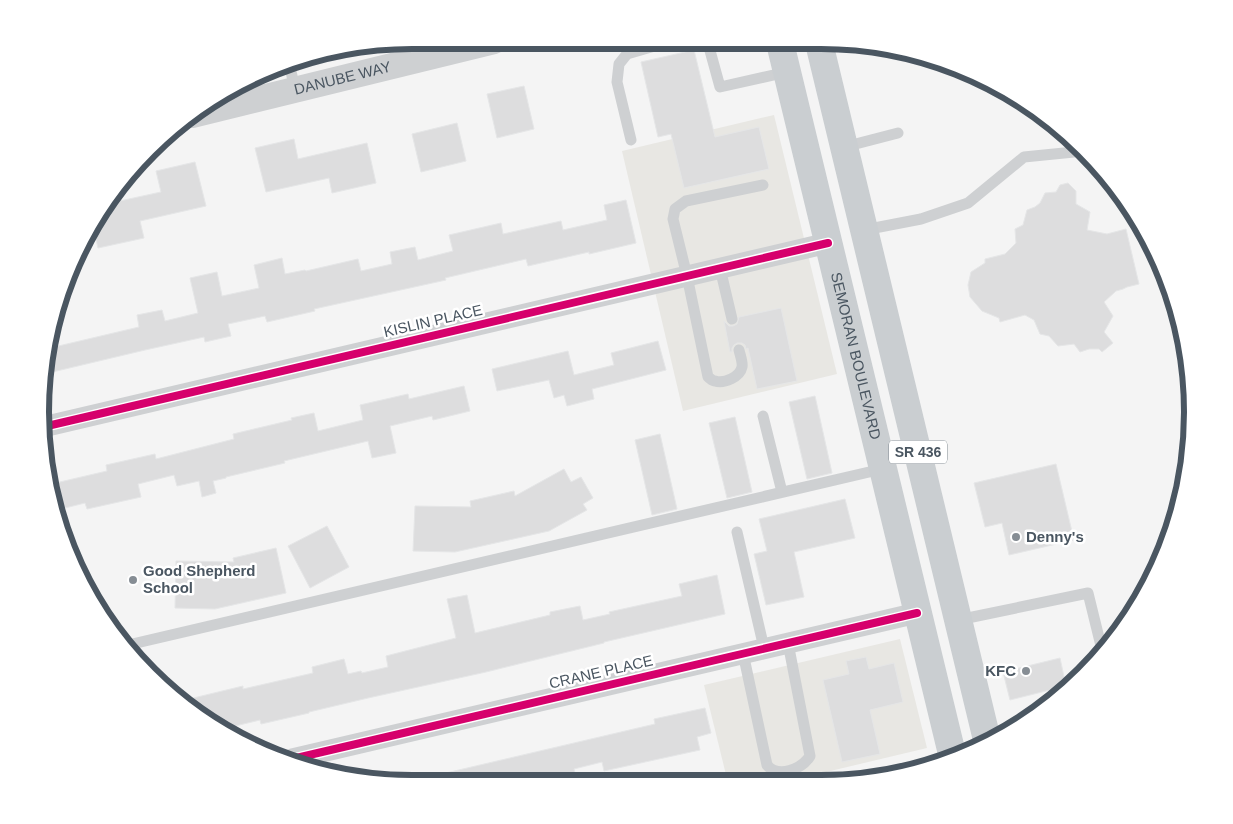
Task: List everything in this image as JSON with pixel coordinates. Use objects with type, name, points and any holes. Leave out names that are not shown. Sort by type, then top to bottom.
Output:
[{"type":"main road","name":"SEMORAN BOULEVARD","points":[[781,49],[951,751]]},
{"type":"main road","name":"SR 436","points":[[820,49],[986,736]]},
{"type":"street","name":"DANUBE WAY","points":[[209,111],[462,49]]},
{"type":"street","name":"KISLIN PLACE","points":[[50,425],[828,243]]},
{"type":"street","name":"CRANE PLACE","points":[[299,757],[917,613]]},
{"type":"lane","points":[[631,140],[617,82],[619,64],[627,54],[634,49]]},
{"type":"lane","points":[[710,49],[720,87],[787,72]]},
{"type":"lane","points":[[291,70],[295,90]]},
{"type":"lane","points":[[844,147],[898,133]]},
{"type":"lane","points":[[864,230],[920,219],[968,203],[1024,157],[1075,152]]},
{"type":"lane","points":[[739,350],[742,365],[740,372],[734,378],[721,382],[714,381],[708,377],[673,219],[675,209],[686,201],[762,184]]},
{"type":"lane","points":[[720,268],[732,319]]},
{"type":"lane","points":[[763,416],[782,492]]},
{"type":"lane","points":[[133,644],[882,469]]},
{"type":"lane","points":[[737,532],[764,648]]},
{"type":"lane","points":[[958,620],[1088,593],[1100,644]]},
{"type":"lane","points":[[743,653],[767,766],[770,769],[789,771],[798,768],[810,756],[788,643]]},
{"type":"shaded area","points":[[774,115],[837,374],[683,411],[622,151]]},
{"type":"shaded area","points":[[900,639],[927,748],[814,775],[726,775],[704,685]]},
{"type":"building","points":[[694,50],[715,137],[759,127],[769,169],[684,188],[671,134],[658,137],[641,62]]},
{"type":"building","points":[[524,86],[534,129],[497,138],[487,94]]},
{"type":"building","points":[[457,123],[466,161],[421,172],[412,134]]},
{"type":"building","points":[[294,139],[298,159],[367,143],[376,183],[332,193],[329,178],[266,192],[255,148]]},
{"type":"building","points":[[195,162],[206,206],[140,221],[144,238],[98,248],[95,234],[116,202],[161,192],[156,171]]},
{"type":"building","points":[[1068,183],[1076,191],[1076,204],[1090,212],[1087,230],[1107,234],[1126,229],[1139,284],[1116,291],[1104,302],[1113,316],[1104,332],[1113,343],[1102,352],[1099,349],[1089,349],[1080,352],[1074,344],[1058,346],[1049,336],[1040,334],[1034,320],[1025,315],[1000,322],[999,318],[982,311],[970,297],[968,285],[971,272],[985,263],[985,259],[1005,254],[1016,243],[1015,229],[1023,225],[1027,210],[1040,203],[1045,193],[1056,192],[1060,185]]},
{"type":"building","points":[[626,200],[636,243],[528,266],[526,259],[445,278],[446,280],[314,309],[315,311],[267,322],[265,316],[228,324],[231,336],[205,342],[204,337],[51,372],[55,347],[139,327],[137,315],[162,310],[165,321],[198,313],[190,278],[217,272],[222,296],[259,288],[254,265],[282,258],[285,274],[358,259],[361,271],[392,264],[390,252],[415,247],[418,260],[453,251],[449,235],[501,223],[503,234],[561,221],[563,230],[607,220],[604,205]]},
{"type":"building","points":[[781,308],[797,381],[757,389],[748,348],[746,349],[742,343],[737,343],[732,348],[732,352],[730,352],[724,321],[729,326],[733,326],[737,324],[739,317]]},
{"type":"building","points":[[658,341],[666,370],[592,389],[594,399],[567,406],[564,395],[554,398],[549,380],[497,391],[492,369],[568,351],[574,375],[614,365],[611,353]]},
{"type":"building","points":[[464,386],[470,411],[433,420],[432,416],[390,426],[396,453],[372,458],[368,441],[284,461],[285,463],[213,481],[216,493],[202,497],[199,481],[177,486],[174,475],[138,484],[141,497],[87,509],[85,503],[62,509],[56,483],[107,471],[106,465],[155,454],[156,459],[234,439],[233,434],[314,413],[318,431],[363,420],[360,405],[408,394],[409,399]]},
{"type":"building","points":[[815,396],[832,473],[807,479],[789,402]]},
{"type":"building","points":[[735,417],[752,492],[727,498],[709,423]]},
{"type":"building","points":[[660,434],[677,509],[652,515],[635,440]]},
{"type":"building","points":[[1056,464],[1074,540],[1009,555],[1002,523],[985,527],[974,483]]},
{"type":"building","points":[[564,469],[571,482],[581,477],[593,498],[583,504],[587,510],[549,531],[455,552],[413,551],[415,506],[471,507],[470,501],[514,491],[515,496]]},
{"type":"building","points":[[845,499],[855,538],[794,552],[804,597],[766,605],[754,554],[767,551],[759,519]]},
{"type":"building","points":[[327,526],[349,567],[310,588],[288,546]]},
{"type":"building","points":[[276,548],[286,593],[215,609],[175,608],[176,561],[234,562],[233,558]]},
{"type":"building","points":[[717,575],[725,614],[261,724],[260,720],[230,727],[190,699],[243,686],[243,689],[313,673],[312,667],[344,659],[348,674],[388,667],[386,656],[456,638],[447,599],[467,595],[475,633],[550,615],[550,612],[580,606],[583,620],[610,614],[609,612],[682,596],[679,584]]},
{"type":"building","points":[[866,657],[869,669],[894,663],[903,702],[870,710],[880,754],[842,762],[823,680],[849,674],[846,661]]},
{"type":"building","points":[[1060,658],[1065,681],[1057,688],[1010,700],[1003,672]]},
{"type":"building","points":[[705,708],[711,733],[697,737],[700,750],[604,771],[602,762],[574,769],[575,775],[437,775],[655,724],[654,719]]},
{"type":"cycle path","points":[[50,425],[828,243]]},
{"type":"cycle path","points":[[299,757],[917,613]]},
{"type":"place","name":"Denny's","points":[[1016,537]]},
{"type":"place","name":"Good Shepherd School","points":[[133,580]]},
{"type":"place","name":"KFC","points":[[1026,671]]}]
